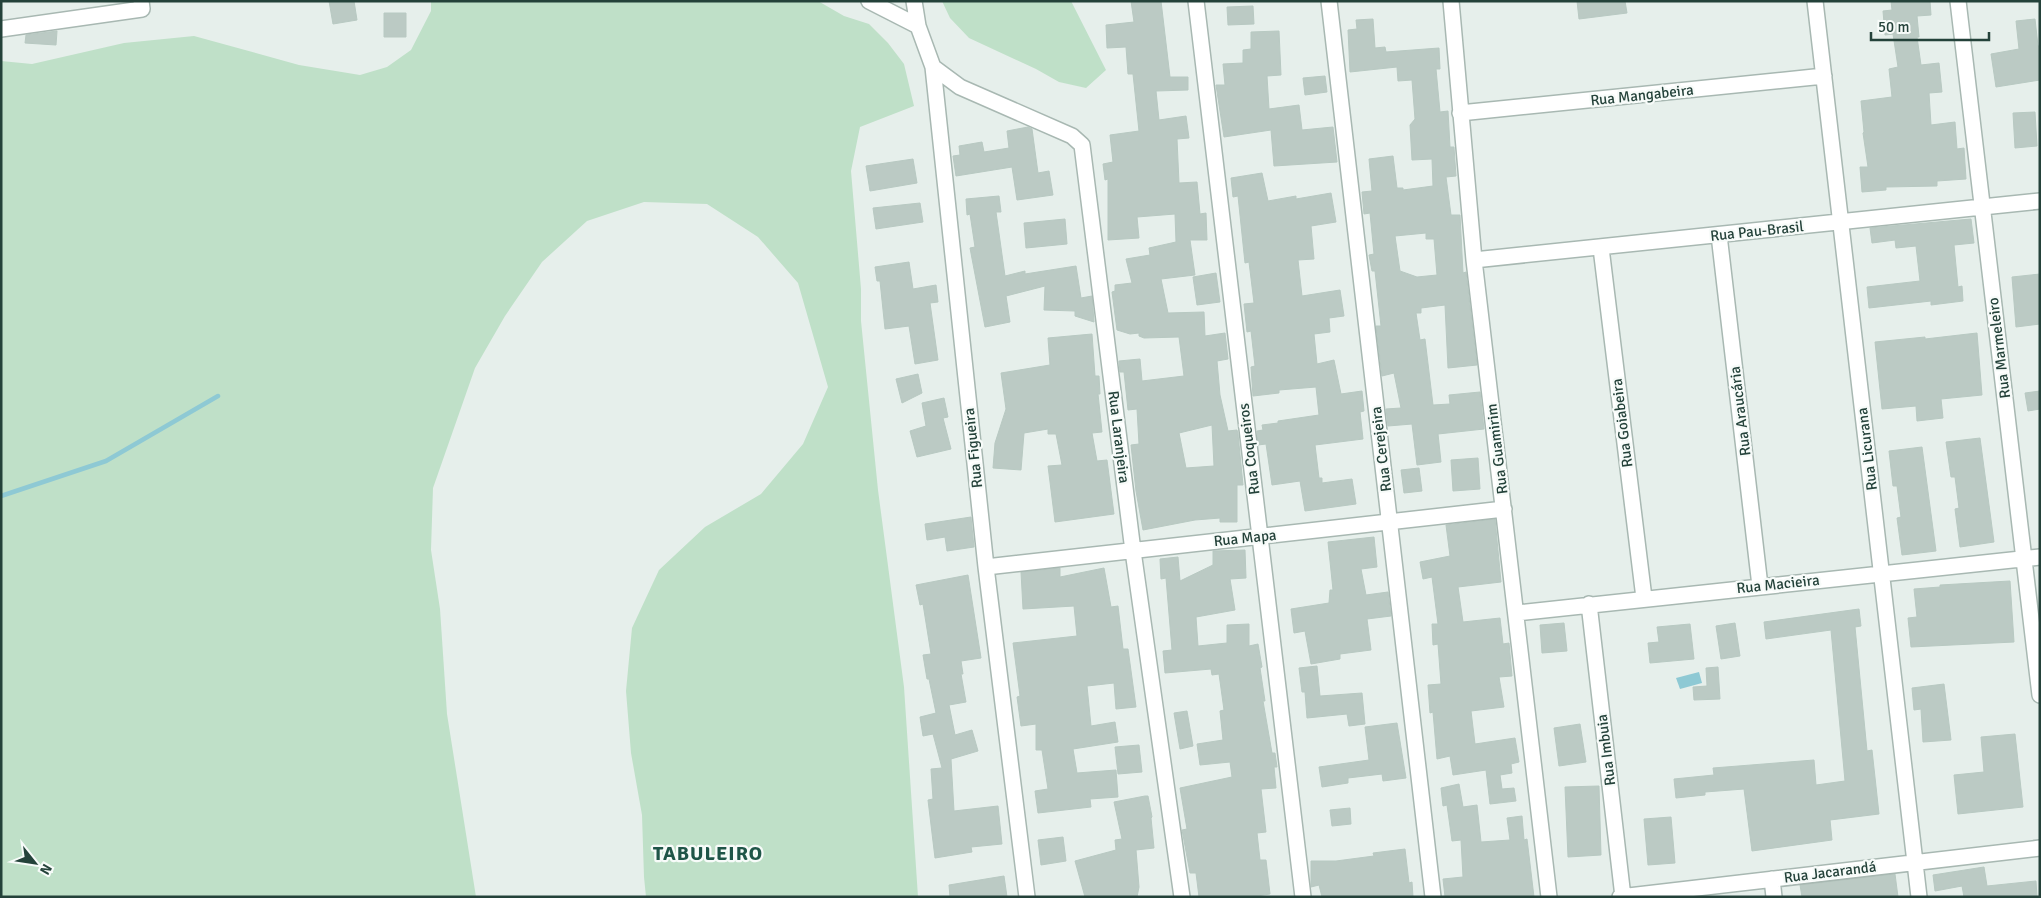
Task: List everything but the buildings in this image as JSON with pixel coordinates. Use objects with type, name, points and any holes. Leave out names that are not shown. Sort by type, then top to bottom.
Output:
[{"type":"street","points":[[1,29],[142,9],[141,1]]},
{"type":"street","points":[[869,1],[918,26]]},
{"type":"street","name":"Rua Figueira","points":[[914,1],[918,26],[933,67],[986,567],[1027,897]]},
{"type":"street","name":"Rua Coqueiros","points":[[1196,1],[1303,897]]},
{"type":"street","name":"Rua Cerejeira","points":[[1329,1],[1433,897]]},
{"type":"street","name":"Rua Guamirim","points":[[1451,1],[1474,260],[1549,897]]},
{"type":"street","name":"Rua Licurana","points":[[1815,1],[1919,897]]},
{"type":"street","name":"Rua Marmeleiro","points":[[1958,1],[2040,694]]},
{"type":"street","name":"Rua Laranjeira","points":[[933,67],[960,87],[1072,136],[1082,145],[1133,551],[1182,897]]},
{"type":"street","name":"Rua Mangabeira","points":[[1460,113],[1824,76]]},
{"type":"street","name":"Rua Pau-Brasil","points":[[1474,260],[2040,201]]},
{"type":"street","name":"Rua Araucária","points":[[1719,235],[1760,586]]},
{"type":"street","name":"Rua Goiabeira","points":[[1601,248],[1644,598]]},
{"type":"street","name":"Rua Mapa","points":[[986,567],[1504,509]]},
{"type":"street","name":"Rua Macieira","points":[[1517,613],[2040,557]]},
{"type":"street","name":"Rua Imbuia","points":[[1589,604],[1622,897]]},
{"type":"street","name":"Rua Jacarandá","points":[[1622,897],[1915,861],[2040,848]]},
{"type":"street","points":[[1772,879],[1774,897]]},
{"type":"green space","points":[[431,1],[818,1],[844,16],[869,24],[888,43],[904,64],[914,106],[860,127],[851,171],[861,289],[861,321],[878,490],[904,687],[918,897],[646,897],[642,815],[631,753],[626,691],[632,628],[659,570],[705,527],[761,494],[803,444],[828,387],[798,283],[758,237],[707,204],[644,202],[587,221],[542,262],[505,316],[475,368],[433,488],[431,550],[440,609],[447,714],[476,897],[1,897],[1,61],[32,64],[124,43],[194,36],[299,65],[360,75],[387,67],[411,50],[431,11]]},
{"type":"green space","points":[[942,1],[1071,1],[1106,70],[1086,88],[1059,82],[1036,69],[969,38],[950,18]]},
{"type":"water","points":[[1699,672],[1702,683],[1680,689],[1676,678]]},
{"type":"waterway","points":[[1,496],[106,461],[218,396]]},
{"type":"district","name":"TABULEIRO","points":[[708,853]]}]
